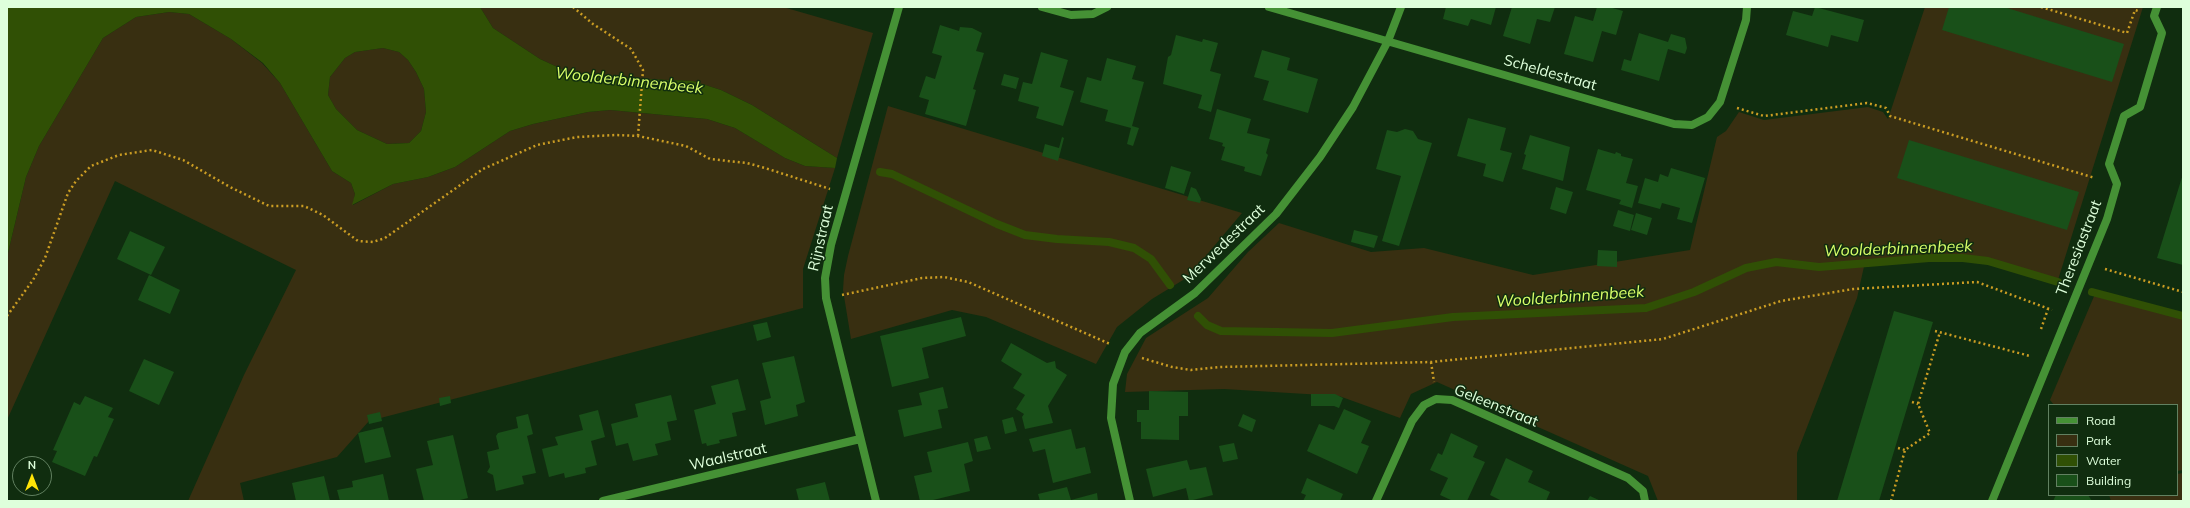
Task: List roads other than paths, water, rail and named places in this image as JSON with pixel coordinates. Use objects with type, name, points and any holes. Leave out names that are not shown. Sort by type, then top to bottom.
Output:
[{"type":"street","name":"Rijnstraat","points":[[876,501],[826,298],[825,278],[846,195],[899,7]]},
{"type":"street","points":[[1042,7],[1071,15],[1093,14],[1107,7]]},
{"type":"street","name":"Scheldestraat","points":[[1269,7],[1674,124],[1692,125],[1708,117],[1720,102],[1746,20],[1747,7]]},
{"type":"street","name":"Merwedestraat","points":[[1130,501],[1111,418],[1113,384],[1125,352],[1140,333],[1195,293],[1276,214],[1320,157],[1353,107],[1388,41],[1401,7]]},
{"type":"street","name":"Theresiastraat","points":[[1992,501],[2107,219],[2117,184],[2109,164],[2124,116],[2140,107],[2162,33],[2154,16],[2157,7]]},
{"type":"street","name":"Geleenstraat","points":[[1376,501],[1412,421],[1424,405],[1436,399],[1452,400],[1628,478],[1643,490],[1646,501]]},
{"type":"street","name":"Waalstraat","points":[[603,501],[860,439]]},
{"type":"water","points":[[7,7],[480,7],[493,28],[540,59],[566,71],[596,77],[693,81],[721,90],[752,105],[837,158],[835,168],[805,166],[785,158],[735,128],[707,119],[610,110],[588,112],[533,124],[510,131],[455,167],[428,177],[393,184],[352,205],[355,194],[351,183],[332,171],[280,83],[263,63],[231,39],[189,14],[169,12],[136,17],[103,38],[39,146],[26,177],[7,257]],"holes":[[[383,48],[399,52],[408,60],[416,72],[424,89],[426,112],[421,131],[409,143],[387,144],[357,130],[336,109],[328,95],[330,77],[345,58],[355,52]]]},
{"type":"waterway","name":"Woolderbinnenbeek","points":[[880,172],[892,174],[997,224],[1025,235],[1057,239],[1109,242],[1134,248],[1151,259],[1170,285]]},
{"type":"waterway","name":"Woolderbinnenbeek","points":[[1198,316],[1207,325],[1221,331],[1332,333],[1453,317],[1646,308],[1694,292],[1746,268],[1776,262],[1819,267],[1929,258],[1963,258],[1988,261],[2058,282]]},
{"type":"waterway","name":"Woolderbinnenbeek","points":[[2092,292],[2183,316]]}]
